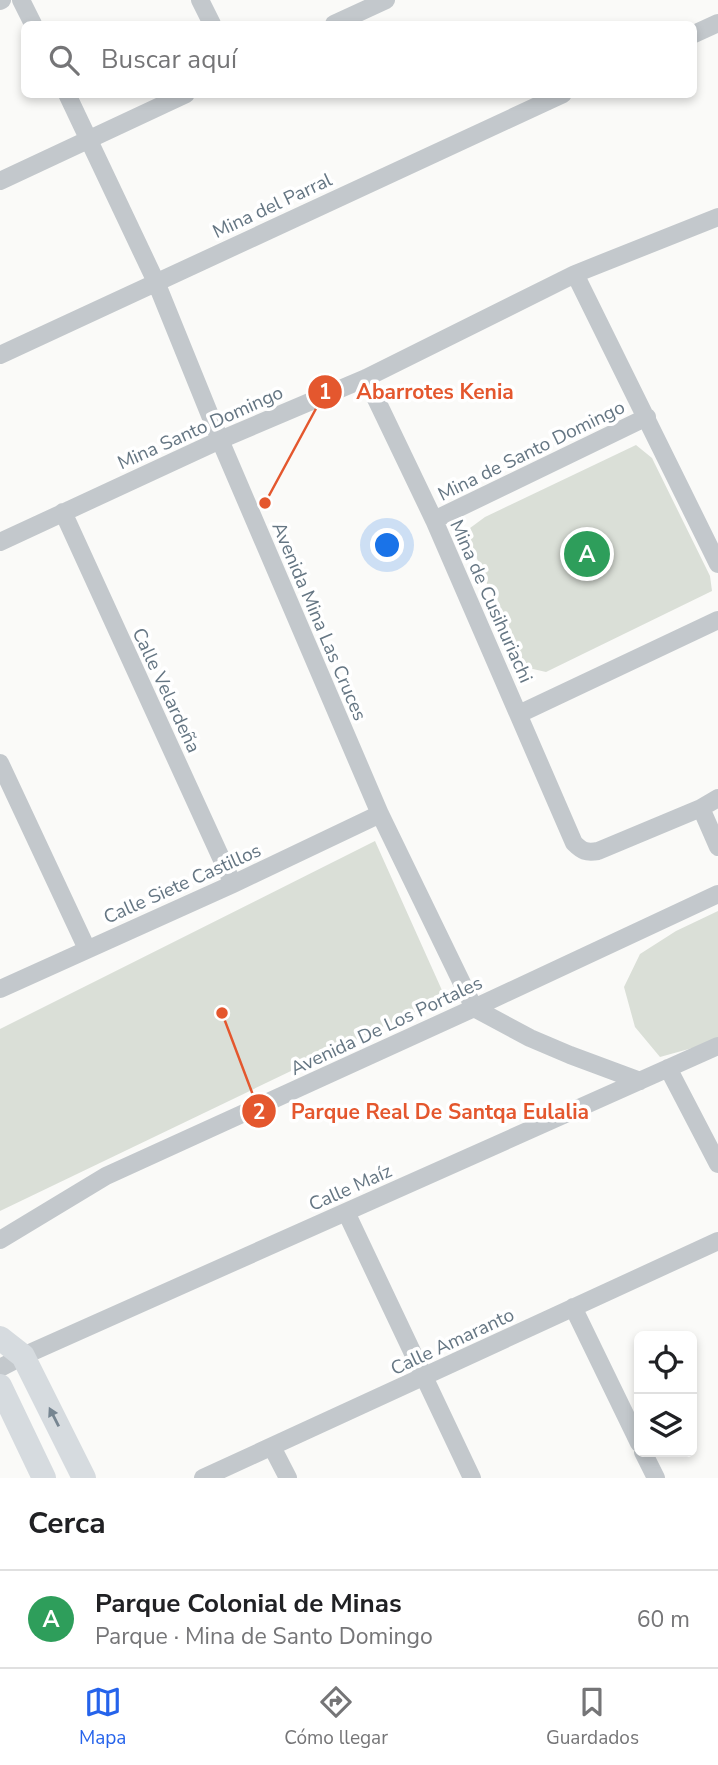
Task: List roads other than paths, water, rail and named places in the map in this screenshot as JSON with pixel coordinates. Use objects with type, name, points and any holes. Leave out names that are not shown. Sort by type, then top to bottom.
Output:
[{"type":"main road","points":[[0,1338],[23,1356],[84,1478]]},
{"type":"main road","points":[[0,1386],[44,1478]]},
{"type":"street","points":[[21,0],[32,21]]},
{"type":"street","points":[[200,0],[210,21]]},
{"type":"street","points":[[340,21],[386,0]]},
{"type":"street","points":[[697,33],[718,23]]},
{"type":"street","name":"Avenida Mina Las Cruces","points":[[69,98],[156,282],[220,440],[380,814],[474,1008]]},
{"type":"street","points":[[0,181],[177,98]]},
{"type":"street","name":"Mina del Parral","points":[[0,355],[554,98]]},
{"type":"street","name":"Mina Santo Domingo","points":[[0,542],[220,440],[366,378],[575,274],[718,216]]},
{"type":"street","points":[[575,274],[718,564]]},
{"type":"street","name":"Mina de Cusihuriachi","points":[[366,378],[434,520],[574,843],[582,851],[598,851],[701,808]]},
{"type":"street","name":"Mina de Santo Domingo","points":[[434,520],[647,418]]},
{"type":"street","name":"Calle Velardeña","points":[[63,512],[233,884]]},
{"type":"street","points":[[519,714],[718,620]]},
{"type":"street","points":[[0,763],[87,949]]},
{"type":"street","points":[[718,798],[701,808],[718,847]]},
{"type":"street","name":"Calle Siete Castillos","points":[[0,989],[380,814]]},
{"type":"street","name":"Avenida De Los Portales","points":[[0,1240],[106,1175],[718,894]]},
{"type":"street","points":[[474,1008],[530,1038],[640,1081]]},
{"type":"street","name":"Calle Maíz","points":[[0,1368],[718,1046]]},
{"type":"street","points":[[668,1068],[718,1164]]},
{"type":"street","points":[[346,1212],[472,1478]]},
{"type":"street","name":"Calle Amaranto","points":[[203,1478],[718,1241]]},
{"type":"street","points":[[573,1307],[634,1433]]},
{"type":"street","points":[[272,1447],[288,1478]]},
{"type":"street","points":[[646,1457],[656,1478]]},
{"type":"place","name":"Abarrotes Kenia","points":[[265,503]]},
{"type":"place","name":"Parque Colonial de Minas","points":[[587,554]]},
{"type":"place","name":"Parque Real De Santqa Eulalia","points":[[222,1013]]}]
